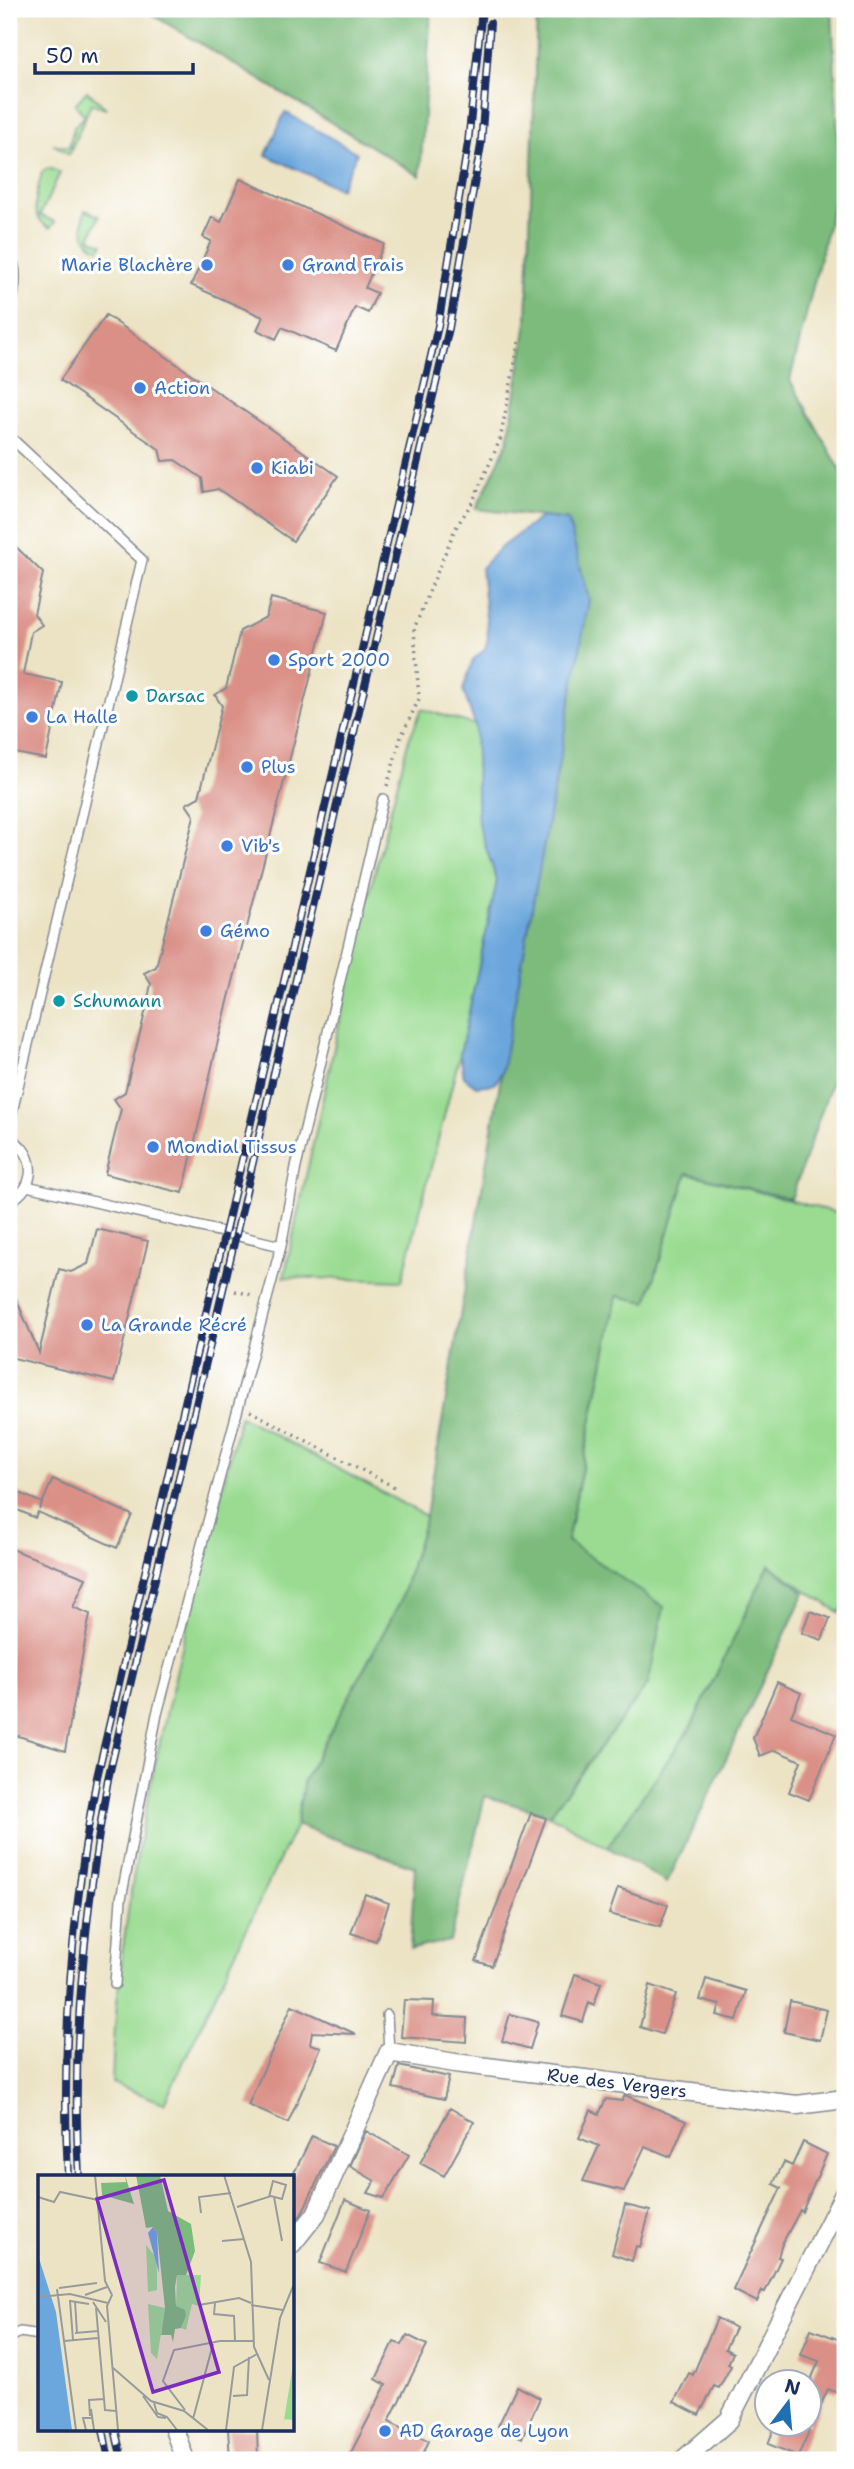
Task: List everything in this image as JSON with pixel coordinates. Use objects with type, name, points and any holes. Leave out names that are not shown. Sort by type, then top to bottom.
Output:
[{"type":"street","name":"Rue des Vergers","points":[[389,2052],[455,2063],[797,2105],[845,2099]]},
{"type":"street","points":[[294,2242],[316,2214],[389,2052]]},
{"type":"street","points":[[683,2460],[729,2420],[845,2192]]},
{"type":"street","points":[[174,2430],[185,2460]]},
{"type":"lane","points":[[9,255],[14,262],[15,285],[9,317]]},
{"type":"lane","points":[[9,436],[142,561],[9,1125]]},
{"type":"lane","points":[[115,1984],[121,1899],[157,1714],[281,1246],[296,1167],[383,799]]},
{"type":"lane","points":[[9,1138],[21,1146],[30,1160],[27,1186],[9,1201]]},
{"type":"lane","points":[[27,1186],[281,1246]]},
{"type":"lane","points":[[387,2015],[389,2052]]},
{"type":"lane","points":[[9,2338],[20,2332],[38,2335]]},
{"type":"path","points":[[9,60],[18,9]]},
{"type":"path","points":[[383,799],[401,737],[419,699],[414,629],[455,529],[473,500],[500,440],[519,342]]},
{"type":"path","points":[[239,1405],[398,1489]]},
{"type":"green space","points":[[143,9],[431,9],[420,176]]},
{"type":"green space","points":[[537,9],[832,9],[840,177],[790,380],[845,478],[845,1062],[836,1069],[791,1199],[687,1173],[647,1302],[617,1296],[567,1541],[664,1607],[648,1684],[549,1815],[485,1796],[450,1941],[410,1949],[415,1867],[296,1825],[304,1780],[400,1602],[426,1516],[502,1071],[588,601],[568,520],[476,509],[508,442],[527,322]]},
{"type":"green space","points":[[87,91],[107,109],[91,104],[69,154],[53,144],[69,147],[74,127],[85,116],[75,104]]},
{"type":"green space","points":[[49,168],[60,173],[40,215],[55,222],[50,228],[38,217],[36,211],[36,196],[42,172]]},
{"type":"green space","points":[[85,210],[99,216],[90,238],[103,244],[99,249],[89,243],[84,233]]},
{"type":"green space","points":[[422,709],[475,725],[478,823],[497,881],[460,1054],[402,1281],[284,1277],[358,938],[408,742]]},
{"type":"green space","points":[[687,1173],[845,1215],[845,1603],[840,1613],[769,1565],[691,1727],[607,1847],[549,1815],[648,1684],[567,1542],[617,1296],[647,1302]]},
{"type":"green space","points":[[240,1416],[426,1516],[400,1602],[304,1780],[296,1825],[164,2103],[112,2083],[117,1998],[128,1914],[159,1747]]},
{"type":"green space","points":[[769,1565],[805,1592],[667,1883],[607,1847],[691,1727]]},
{"type":"water","points":[[285,112],[357,153],[340,189],[266,155]]},
{"type":"water","points":[[541,517],[568,520],[589,600],[502,1071],[495,1084],[476,1086],[464,1077],[460,1054],[497,881],[478,823],[475,725],[463,690],[473,660],[485,649],[488,637],[481,568],[500,548]]},
{"type":"building","name":"Grand Frais","points":[[240,179],[384,244],[365,288],[377,293],[368,313],[355,307],[336,351],[282,327],[276,339],[257,330],[263,317],[191,285],[211,241],[203,237],[212,217],[221,222]]},
{"type":"building","points":[[106,315],[338,476],[293,541],[218,489],[204,492],[202,478],[175,460],[162,461],[159,449],[60,380]]},
{"type":"building","points":[[9,540],[43,573],[34,614],[42,625],[31,632],[23,674],[62,682],[46,759],[9,752]]},
{"type":"building","points":[[271,598],[327,612],[217,1045],[183,1193],[105,1174],[121,1109],[114,1099],[125,1092],[151,984],[144,973],[156,967],[194,816],[186,804],[199,797],[222,706],[215,695],[226,688],[240,631],[266,617]]},
{"type":"building","name":"La Grande Récré","points":[[97,1229],[148,1241],[114,1382],[9,1357],[9,1282],[39,1353],[59,1269],[71,1272],[88,1264]]},
{"type":"building","points":[[53,1479],[132,1515],[117,1548],[38,1512],[35,1518],[9,1506],[9,1488],[42,1503],[39,1510]]},
{"type":"building","points":[[9,1548],[86,1578],[73,1607],[90,1614],[65,1751],[9,1733]]},
{"type":"building","points":[[810,1611],[830,1618],[822,1640],[802,1633]]},
{"type":"building","points":[[777,1682],[801,1693],[791,1716],[836,1734],[809,1800],[789,1792],[801,1761],[775,1750],[760,1756],[753,1738]]},
{"type":"building","points":[[531,1813],[546,1818],[492,1966],[476,1961]]},
{"type":"building","points":[[618,1888],[668,1905],[660,1927],[609,1914]]},
{"type":"building","points":[[365,1894],[389,1903],[376,1941],[351,1933]]},
{"type":"building","points":[[575,1974],[601,1983],[594,2005],[589,2002],[583,2022],[562,2016]]},
{"type":"building","points":[[706,1979],[746,1991],[737,2020],[717,2015],[720,2005],[700,2000]]},
{"type":"building","points":[[650,1985],[676,1994],[662,2034],[640,2027]]},
{"type":"building","points":[[404,2000],[434,2001],[433,2016],[467,2018],[466,2042],[401,2037]]},
{"type":"building","points":[[790,2001],[827,2010],[820,2040],[784,2032]]},
{"type":"building","points":[[292,2005],[356,2034],[312,2032],[310,2044],[321,2047],[288,2123],[248,2105]]},
{"type":"building","points":[[510,2014],[538,2022],[530,2049],[502,2041]]},
{"type":"building","points":[[399,2066],[449,2077],[444,2099],[393,2088]]},
{"type":"building","points":[[625,2095],[686,2121],[671,2157],[645,2146],[624,2191],[583,2181],[599,2146],[579,2138],[591,2110],[599,2114],[606,2099],[622,2101]]},
{"type":"building","points":[[450,2108],[474,2122],[444,2176],[420,2163]]},
{"type":"building","points":[[366,2131],[409,2155],[384,2198],[368,2193],[375,2181],[350,2166]]},
{"type":"building","points":[[312,2136],[334,2146],[301,2215],[294,2223],[293,2175]]},
{"type":"building","points":[[803,2142],[827,2154],[802,2212],[800,2210],[782,2244],[778,2257],[781,2258],[765,2292],[762,2291],[757,2302],[733,2290],[781,2188],[773,2184],[784,2162],[792,2166]]},
{"type":"building","points":[[345,2200],[370,2210],[346,2272],[320,2263]]},
{"type":"building","points":[[625,2205],[650,2211],[640,2247],[636,2246],[632,2261],[612,2254]]},
{"type":"building","points":[[717,2318],[735,2328],[725,2349],[733,2353],[728,2364],[731,2366],[719,2388],[714,2386],[699,2415],[674,2402],[689,2373],[693,2375]]},
{"type":"building","points":[[811,2329],[845,2342],[845,2369],[836,2392],[828,2389],[822,2402],[822,2368],[816,2368],[819,2361],[801,2355]]},
{"type":"building","points":[[407,2335],[427,2345],[389,2421],[429,2441],[420,2460],[347,2460],[386,2385],[376,2379],[394,2342],[402,2345]]},
{"type":"building","points":[[517,2386],[540,2398],[522,2438],[498,2426]]},
{"type":"building","points":[[228,2430],[257,2430],[258,2460],[230,2460]]},
{"type":"building","points":[[770,2438],[806,2438],[798,2456],[768,2444]]},
{"type":"railway","points":[[68,2175],[66,2076],[71,1976],[81,1876],[97,1777],[438,326],[468,143],[482,9]]},
{"type":"railway","points":[[79,2175],[77,2077],[82,1977],[108,1779],[449,328],[481,145],[490,23]]},
{"type":"railway","points":[[103,2430],[109,2460]]},
{"type":"railway","points":[[115,2430],[122,2460]]},
{"type":"place","name":"Marie Blachère","points":[[207,265]]},
{"type":"place","name":"Grand Frais","points":[[288,265]]},
{"type":"place","name":"Action","points":[[140,388]]},
{"type":"place","name":"Kiabi","points":[[257,468]]},
{"type":"place","name":"Sport 2000","points":[[274,660]]},
{"type":"place","name":"Darsac","points":[[132,696]]},
{"type":"place","name":"La Halle","points":[[32,717]]},
{"type":"place","name":"Plus","points":[[247,767]]},
{"type":"place","name":"Vib's","points":[[227,846]]},
{"type":"place","name":"Gémo","points":[[206,931]]},
{"type":"place","name":"Schumann","points":[[59,1001]]},
{"type":"place","name":"Mondial Tissus","points":[[153,1147]]},
{"type":"place","name":"La Grande Récré","points":[[87,1325]]},
{"type":"place","name":"AD Garage de Lyon","points":[[385,2431]]}]
